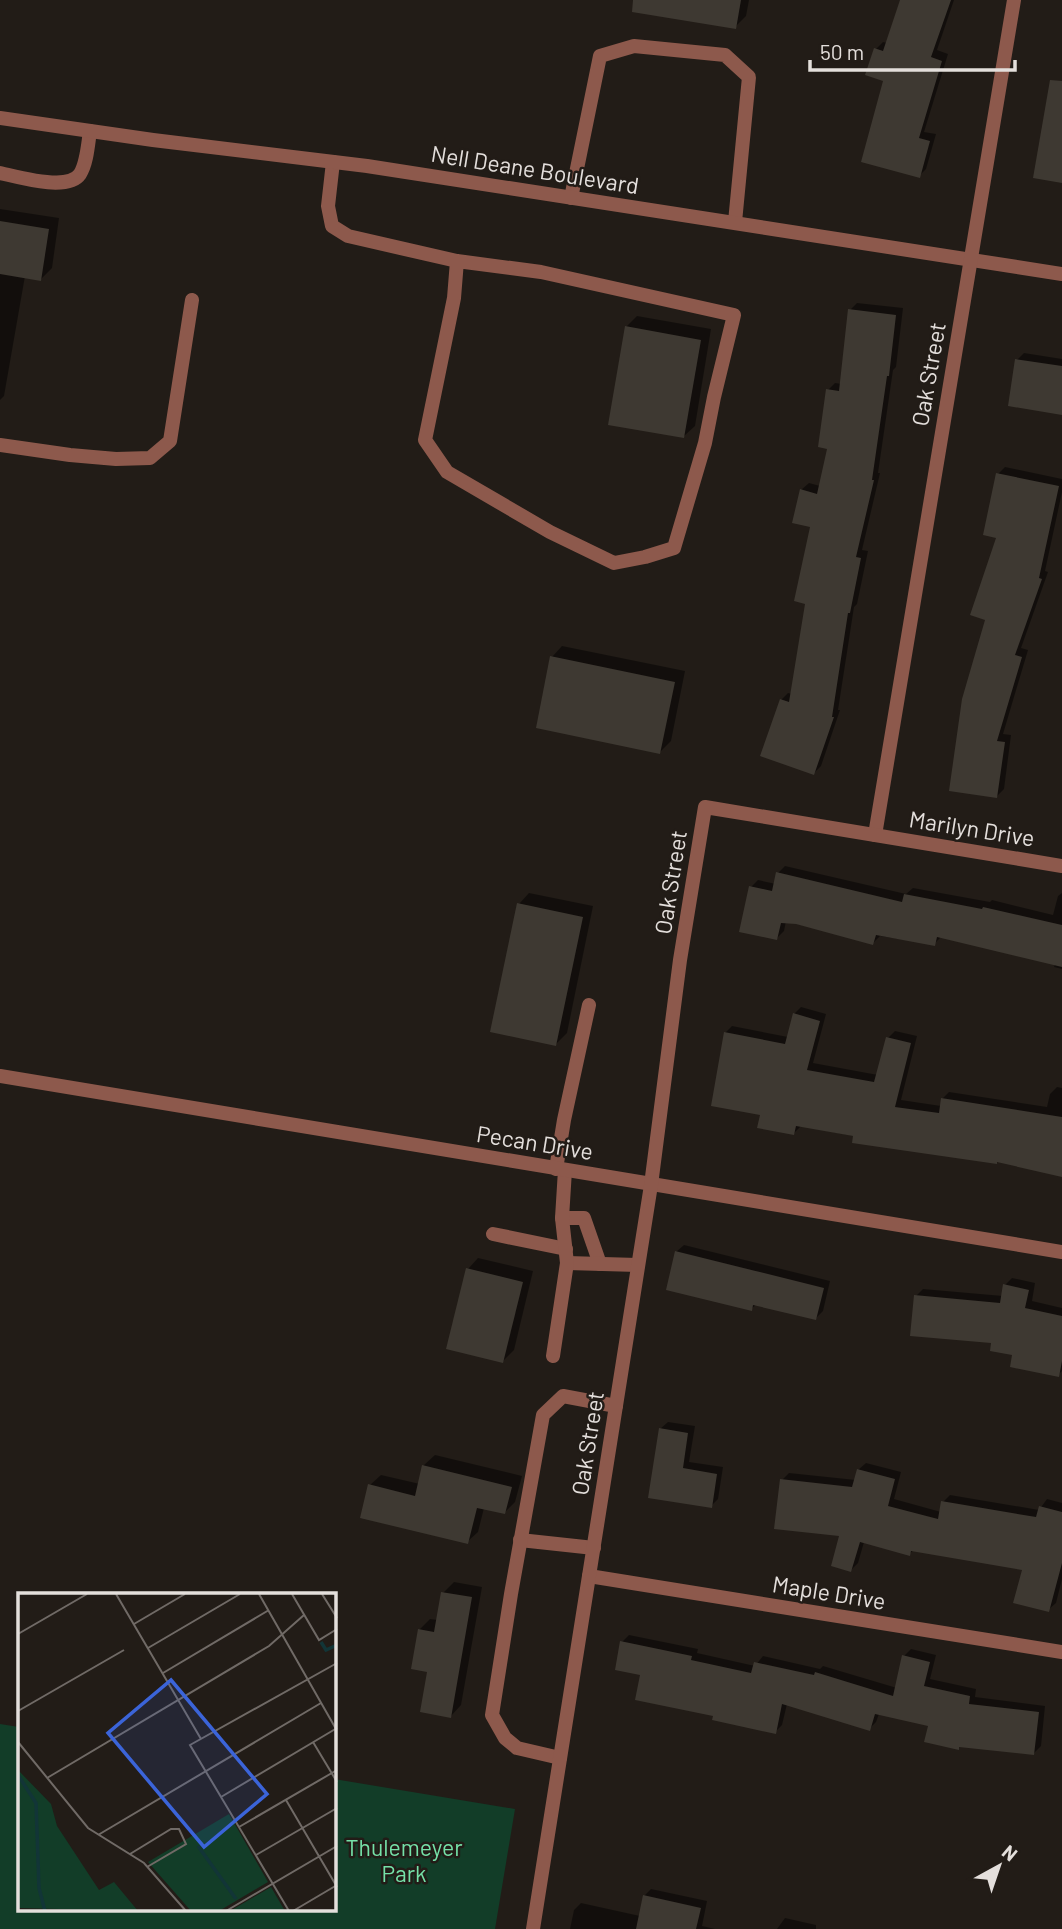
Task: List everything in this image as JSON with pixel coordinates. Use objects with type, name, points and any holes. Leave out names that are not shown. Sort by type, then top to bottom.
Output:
[{"type":"street","name":"Oak Street","points":[[533,1929],[638,1265],[680,960],[705,807],[874,835],[1014,0]]},
{"type":"street","points":[[571,198],[600,56],[634,46],[725,55],[749,77],[735,222]]},
{"type":"street","name":"Nell Deane Boulevard","points":[[0,118],[333,162],[1062,274]]},
{"type":"street","points":[[0,173],[68,183],[79,177],[83,168],[90,131]]},
{"type":"street","points":[[333,162],[328,206],[332,226],[348,236],[457,261],[541,272],[734,315],[705,443],[674,548],[614,563],[550,532],[447,472],[425,440],[454,298],[457,261]]},
{"type":"street","points":[[0,445],[116,459],[150,458],[170,441],[192,300]]},
{"type":"street","name":"Marilyn Drive","points":[[874,835],[1062,866]]},
{"type":"street","points":[[553,1356],[566,1256],[561,1170],[564,1120],[589,1004]]},
{"type":"street","name":"Pecan Drive","points":[[0,1076],[1062,1252]]},
{"type":"street","points":[[562,1218],[584,1218],[600,1264]]},
{"type":"street","points":[[493,1234],[600,1264],[638,1265]]},
{"type":"street","points":[[560,1758],[517,1748],[505,1738],[492,1716],[520,1540],[543,1415],[563,1396],[616,1406]]},
{"type":"street","points":[[520,1540],[594,1548]]},
{"type":"street","name":"Maple Drive","points":[[589,1576],[1062,1652]]},
{"type":"green space","name":"Thulemeyer Park","points":[[0,1724],[18,1727],[18,1912],[336,1912],[336,1779],[515,1809],[495,1929],[0,1929]]},
{"type":"building","points":[[633,0],[741,0],[736,29],[632,12]]},
{"type":"building","points":[[900,0],[951,0],[931,57],[942,61],[919,138],[930,141],[920,178],[861,162],[883,81],[865,75],[874,48],[883,51]]},
{"type":"building","points":[[1050,80],[1062,81],[1062,183],[1033,178]]},
{"type":"building","points":[[0,221],[49,229],[41,281],[0,274]]},
{"type":"building","points":[[848,309],[896,315],[874,480],[856,557],[861,558],[848,613],[834,717],[814,775],[760,756],[780,699],[789,702],[805,604],[794,601],[810,527],[792,523],[800,489],[817,494],[827,449],[818,447],[826,389],[839,391]]},
{"type":"building","points":[[625,326],[701,340],[684,438],[608,425]]},
{"type":"building","points":[[1015,359],[1062,366],[1062,415],[1008,406]]},
{"type":"building","points":[[996,473],[1059,486],[1039,578],[1042,579],[1015,655],[1022,657],[997,741],[1005,742],[997,798],[949,791],[962,699],[985,620],[970,615],[996,538],[983,535]]},
{"type":"building","points":[[550,656],[675,682],[660,754],[536,728]]},
{"type":"building","points":[[776,872],[902,902],[904,894],[982,909],[983,907],[1062,925],[1062,967],[937,937],[935,946],[876,935],[873,945],[796,924],[781,923],[777,940],[739,932],[749,886],[772,891]]},
{"type":"building","points":[[517,903],[583,917],[556,1046],[490,1032]]},
{"type":"building","points":[[793,1013],[820,1021],[807,1070],[874,1082],[886,1037],[911,1043],[895,1107],[939,1113],[941,1098],[1062,1117],[1062,1177],[997,1162],[852,1143],[853,1136],[796,1126],[794,1135],[757,1128],[760,1115],[711,1106],[724,1032],[785,1044]]},
{"type":"building","points":[[675,1251],[824,1288],[816,1320],[753,1305],[752,1311],[666,1290]]},
{"type":"building","points":[[466,1268],[523,1282],[503,1363],[446,1349]]},
{"type":"building","points":[[1003,1284],[1029,1290],[1025,1308],[1062,1316],[1062,1361],[1059,1377],[1010,1367],[1012,1355],[990,1351],[991,1343],[910,1336],[914,1295],[1000,1303]]},
{"type":"building","points":[[659,1428],[688,1433],[683,1468],[717,1474],[712,1508],[648,1498]]},
{"type":"building","points":[[422,1465],[512,1487],[505,1514],[477,1508],[468,1544],[360,1518],[368,1484],[415,1496]]},
{"type":"building","points":[[857,1469],[895,1479],[888,1506],[938,1519],[941,1501],[1036,1517],[1039,1506],[1062,1512],[1062,1563],[1049,1612],[1013,1603],[1022,1570],[911,1551],[910,1556],[860,1542],[851,1572],[831,1566],[839,1536],[774,1529],[780,1479],[852,1487]]},
{"type":"building","points":[[441,1592],[472,1597],[451,1718],[420,1712],[427,1672],[411,1669],[418,1629],[434,1632]]},
{"type":"building","points":[[620,1641],[692,1656],[691,1660],[751,1673],[754,1662],[814,1675],[815,1672],[893,1696],[902,1655],[930,1662],[924,1686],[970,1696],[969,1704],[1039,1712],[1034,1755],[959,1747],[959,1750],[924,1742],[928,1726],[875,1714],[870,1731],[782,1704],[776,1734],[712,1720],[713,1716],[635,1700],[640,1675],[615,1670]]},
{"type":"building","points":[[643,1895],[701,1908],[696,1929],[636,1929]]}]
